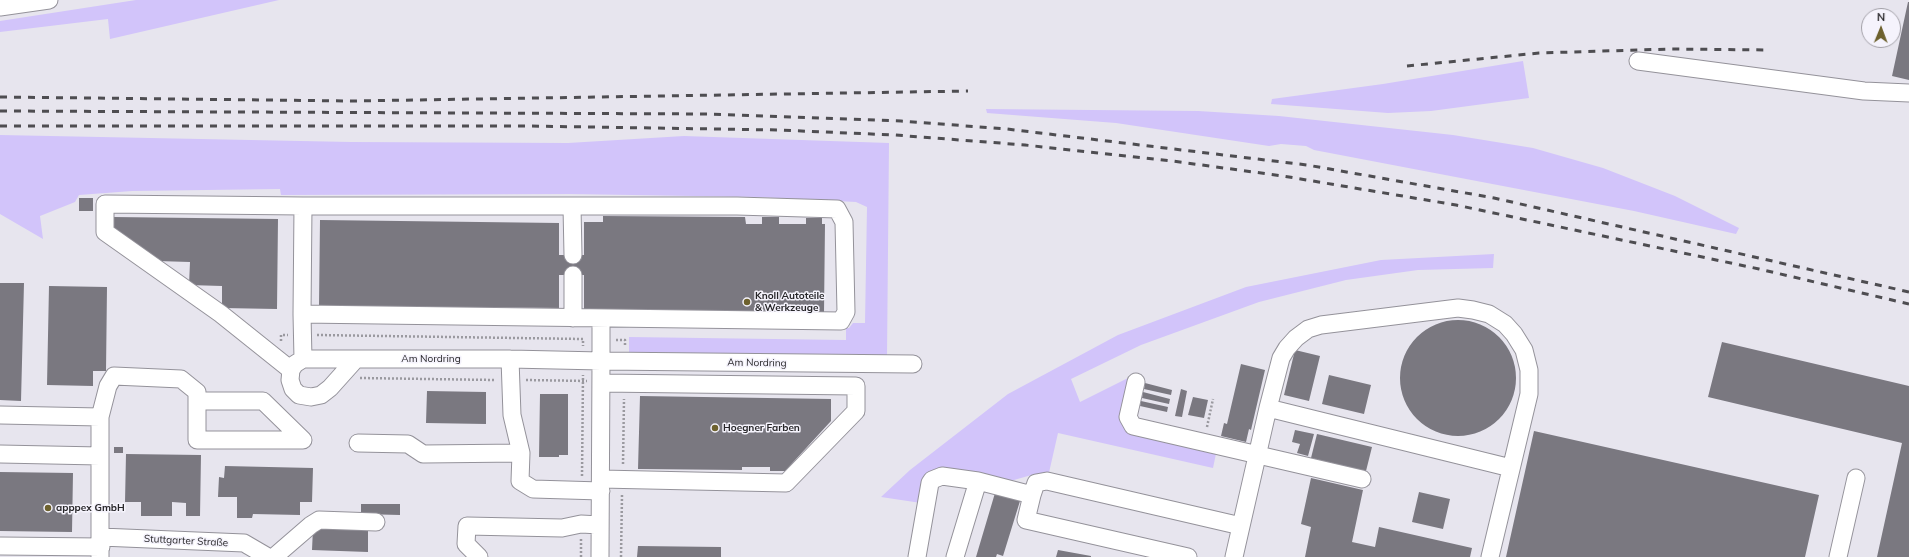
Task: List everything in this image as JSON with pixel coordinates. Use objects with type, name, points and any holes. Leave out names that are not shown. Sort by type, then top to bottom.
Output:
[{"type":"street","points":[[0,7],[49,0]]},
{"type":"street","points":[[1638,61],[1864,91],[1909,93]]},
{"type":"street","points":[[291,364],[105,232],[105,204],[303,206],[737,206],[837,209],[844,222],[846,312],[841,321],[302,314]]},
{"type":"street","points":[[303,206],[302,335],[291,364],[290,380],[293,389],[299,395],[310,398],[321,395],[330,388],[356,359]]},
{"type":"street","points":[[572,206],[573,255]]},
{"type":"street","points":[[573,275],[573,318]]},
{"type":"street","points":[[1234,557],[1268,408],[1281,358],[1287,348],[1296,338],[1308,330],[1321,325],[1450,309],[1474,310],[1489,314],[1505,324],[1514,334],[1524,350],[1529,370],[1529,394],[1490,557]]},
{"type":"street","points":[[600,557],[601,319]]},
{"type":"street","name":"Am Nordring","points":[[291,364],[356,359],[510,359],[913,364]]},
{"type":"street","points":[[510,359],[512,415],[521,453],[520,481],[533,489],[582,491],[622,480],[786,482],[856,411],[856,386],[601,382]]},
{"type":"street","points":[[101,547],[100,417],[108,386],[114,376],[181,379],[197,392],[197,401],[197,440],[303,440],[263,401],[197,401]]},
{"type":"street","points":[[1136,382],[1128,417],[1133,426],[1362,479]]},
{"type":"street","points":[[1268,408],[1511,468]]},
{"type":"street","points":[[0,415],[100,417]]},
{"type":"street","points":[[358,443],[408,444],[423,454],[521,453]]},
{"type":"street","points":[[0,454],[100,456]]},
{"type":"street","points":[[917,557],[930,483],[932,480],[942,476],[978,481],[1032,495]]},
{"type":"street","points":[[1838,557],[1856,478]]},
{"type":"street","points":[[955,557],[978,481]]},
{"type":"street","points":[[1188,557],[1026,520],[1036,483],[1047,482],[1241,526]]},
{"type":"street","points":[[274,557],[311,525],[319,520],[376,522]]},
{"type":"street","points":[[479,557],[466,544],[467,526],[562,528],[581,524],[600,525]]},
{"type":"street","name":"Stuttgarter Straße","points":[[0,546],[101,547],[244,543],[268,557]]},
{"type":"path","points":[[291,364],[281,335],[625,340],[624,361]]},
{"type":"path","points":[[582,491],[583,339]]},
{"type":"path","points":[[357,378],[601,382]]},
{"type":"path","points":[[621,557],[624,383]]},
{"type":"path","points":[[1203,442],[1213,399]]},
{"type":"path","points":[[581,524],[581,557]]},
{"type":"shaded area","points":[[136,0],[279,0],[110,39],[108,19],[0,32],[0,21]]},
{"type":"shaded area","points":[[1523,61],[1529,98],[1431,111],[1388,113],[1271,104],[1272,99],[1383,84]]},
{"type":"shaded area","points":[[986,109],[1198,111],[1279,116],[1453,135],[1533,148],[1603,168],[1675,196],[1739,228],[1736,234],[1634,211],[1314,150],[1306,146],[1281,144],[1269,146],[1116,123],[987,113]]},
{"type":"shaded area","points":[[0,135],[351,142],[568,143],[684,136],[889,143],[887,356],[629,352],[629,337],[846,340],[846,328],[849,328],[853,323],[865,323],[867,207],[856,202],[758,197],[569,194],[281,195],[280,189],[132,191],[79,195],[75,202],[40,216],[43,239],[0,214]]},
{"type":"shaded area","points":[[1494,254],[1493,268],[1418,270],[1346,280],[1259,302],[1141,345],[1071,379],[1080,402],[1132,376],[1122,418],[1217,449],[1213,468],[1058,433],[1048,477],[1035,474],[1007,482],[947,470],[921,503],[881,497],[910,470],[1008,394],[1118,335],[1246,287],[1381,260]]},
{"type":"building","points":[[1909,2],[1909,80],[1892,76],[1898,48],[1901,48],[1901,34]]},
{"type":"building","points":[[79,198],[93,198],[93,211],[79,211]]},
{"type":"building","points":[[603,216],[745,217],[746,224],[762,224],[762,217],[779,217],[779,224],[806,224],[806,218],[822,218],[822,224],[825,224],[824,312],[584,310],[584,275],[559,275],[559,308],[319,306],[320,220],[559,223],[559,255],[584,255],[584,222],[603,222]]},
{"type":"building","points":[[113,217],[278,219],[277,309],[222,308],[222,286],[189,285],[190,262],[157,261],[113,229]]},
{"type":"building","points":[[0,283],[24,283],[21,401],[0,400]]},
{"type":"building","points":[[49,286],[107,287],[106,371],[93,371],[93,386],[47,385]]},
{"type":"building","points":[[1458,320],[1469,321],[1480,325],[1499,337],[1511,356],[1515,367],[1515,389],[1511,400],[1499,419],[1480,431],[1469,435],[1458,436],[1447,435],[1436,431],[1417,419],[1405,400],[1401,389],[1400,378],[1401,367],[1405,356],[1417,337],[1436,325],[1447,321]]},
{"type":"building","points":[[1722,342],[1909,386],[1909,557],[1877,557],[1902,443],[1708,397]]},
{"type":"building","points":[[1295,350],[1320,356],[1309,401],[1284,395]]},
{"type":"building","points":[[1241,364],[1265,370],[1251,430],[1249,429],[1246,442],[1221,436],[1224,423],[1227,424]]},
{"type":"building","points":[[1329,375],[1371,385],[1364,414],[1322,404]]},
{"type":"building","points":[[1145,383],[1172,390],[1171,395],[1144,389]]},
{"type":"building","points":[[1181,389],[1187,391],[1182,417],[1175,416]]},
{"type":"building","points":[[427,391],[486,392],[486,424],[426,423]]},
{"type":"building","points":[[1143,392],[1170,399],[1169,404],[1142,398]]},
{"type":"building","points":[[540,394],[568,394],[568,455],[559,455],[559,457],[539,457]]},
{"type":"building","points":[[640,396],[831,399],[831,421],[785,471],[770,471],[770,467],[742,467],[742,470],[638,469]]},
{"type":"building","points":[[1193,397],[1208,400],[1204,418],[1188,415]]},
{"type":"building","points":[[1141,401],[1168,407],[1167,412],[1140,406]]},
{"type":"building","points":[[1295,430],[1314,434],[1308,456],[1297,453],[1300,444],[1292,442]]},
{"type":"building","points":[[1534,431],[1819,495],[1805,557],[1506,557]]},
{"type":"building","points":[[1317,434],[1372,447],[1366,471],[1311,458]]},
{"type":"building","points":[[114,447],[123,447],[123,453],[114,453]]},
{"type":"building","points":[[126,454],[201,455],[200,516],[186,516],[186,503],[172,502],[172,516],[141,516],[141,502],[125,502]]},
{"type":"building","points":[[225,466],[313,468],[312,502],[300,502],[300,515],[253,514],[252,518],[237,518],[237,497],[218,497],[219,477],[224,478]]},
{"type":"building","points":[[0,472],[73,473],[72,532],[0,531]]},
{"type":"building","points":[[1311,478],[1363,490],[1352,542],[1375,547],[1379,527],[1472,548],[1470,557],[1305,557],[1311,527],[1301,524]]},
{"type":"building","points":[[1419,492],[1450,499],[1443,529],[1412,522]]},
{"type":"building","points":[[995,493],[1020,501],[1003,556],[997,554],[996,557],[976,557]]},
{"type":"building","points":[[361,504],[400,504],[400,515],[361,514]]},
{"type":"building","points":[[313,528],[368,530],[368,552],[312,550]]},
{"type":"building","points":[[638,546],[721,547],[721,557],[637,557]]},
{"type":"building","points":[[1058,550],[1091,556],[1091,557],[1056,557]]},
{"type":"railway","points":[[1407,66],[1539,53],[1671,49],[1769,50]]},
{"type":"railway","points":[[0,97],[353,101],[968,91]]},
{"type":"railway","points":[[0,111],[710,114],[901,121],[1007,129],[1307,165],[1494,198],[1909,292]]},
{"type":"railway","points":[[0,126],[527,126],[778,130],[895,135],[1025,145],[1172,161],[1283,176],[1456,205],[1759,269],[1909,304]]},
{"type":"place","name":"Knoll Autoteile & Werkzeuge","points":[[747,302]]},
{"type":"place","name":"Hoegner Farben","points":[[715,428]]},
{"type":"place","name":"apppex GmbH","points":[[48,508]]}]
